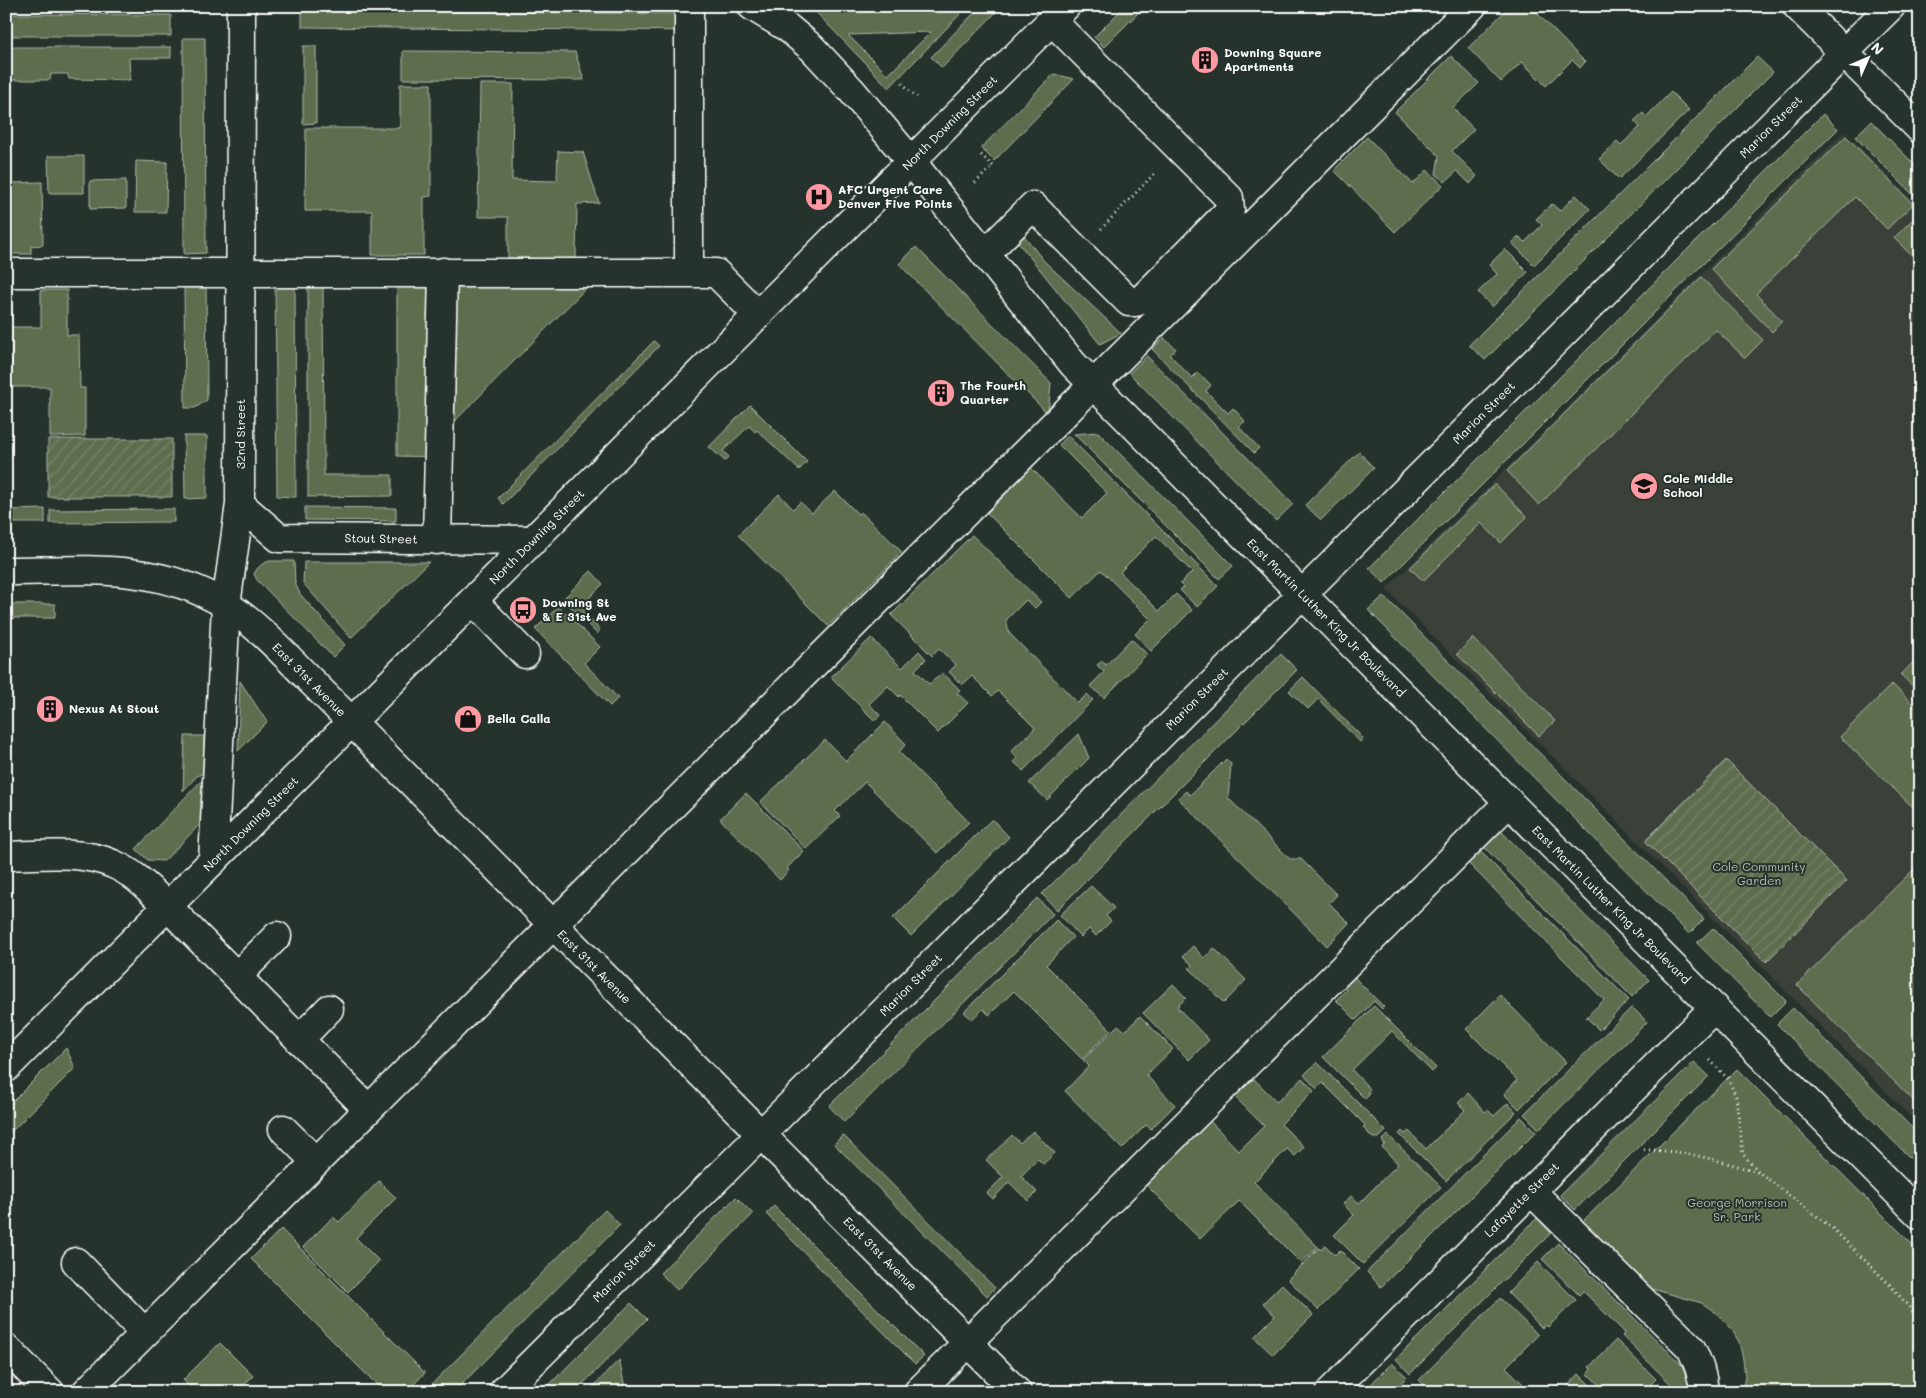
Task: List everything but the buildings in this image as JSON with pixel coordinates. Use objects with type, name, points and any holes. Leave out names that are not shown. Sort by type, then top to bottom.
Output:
[{"type":"main road","name":"32nd Street","points":[[213,861],[226,605],[240,504],[241,6]]},
{"type":"main road","points":[[689,6],[689,272]]},
{"type":"main road","name":"East Martin Luther King Jr Boulevard","points":[[752,6],[788,28],[812,48],[867,108],[1073,364],[1093,385],[1920,1215]]},
{"type":"main road","points":[[86,1392],[1472,6]]},
{"type":"main road","points":[[1797,6],[1920,130]]},
{"type":"main road","name":"Marion Street","points":[[503,1392],[1892,6]]},
{"type":"main road","points":[[985,254],[1033,206],[1128,302],[1136,302],[1142,299],[1228,213],[1231,206],[1229,198],[1135,104],[1059,14]]},
{"type":"main road","name":"North Downing Street","points":[[6,1068],[1059,14]]},
{"type":"main road","points":[[437,540],[443,272]]},
{"type":"main road","points":[[6,273],[716,273],[758,315]]},
{"type":"main road","name":"Stout Street","points":[[240,504],[279,538],[534,540]]},
{"type":"main road","name":"East 31st Avenue","points":[[6,571],[96,571],[151,574],[178,582],[226,605],[241,616],[293,663],[1017,1392]]},
{"type":"main road","points":[[473,601],[525,654]]},
{"type":"main road","points":[[918,1392],[1509,802]]},
{"type":"main road","points":[[6,856],[72,855],[114,864],[137,878],[368,1109]]},
{"type":"main road","points":[[236,976],[277,936]]},
{"type":"main road","name":"Lafayette Street","points":[[1330,1392],[1714,1008]]},
{"type":"main road","points":[[299,1040],[329,1009]]},
{"type":"main road","points":[[283,1129],[316,1162]]},
{"type":"main road","points":[[1531,1191],[1690,1348],[1699,1365],[1704,1392]]},
{"type":"main road","points":[[76,1262],[145,1333]]},
{"type":"main road","points":[[6,1348],[50,1392]]},
{"type":"path","points":[[902,83],[917,97]]},
{"type":"path","points":[[1078,251],[1179,149]]},
{"type":"path","points":[[975,182],[993,166],[979,153]]},
{"type":"path","points":[[1706,1056],[1729,1080],[1736,1097],[1743,1154],[1760,1173],[1831,1227],[1892,1287],[1920,1320]]},
{"type":"path","points":[[1644,1150],[1666,1150],[1715,1159],[1760,1173]]},
{"type":"shaded area","points":[[1844,132],[1920,208],[1920,1126],[1386,589]]},
{"type":"green space","points":[[810,6],[968,6],[889,88]],"holes":[[[931,32],[888,75],[849,36]]]},
{"type":"green space","points":[[981,6],[1002,6],[942,68],[931,57]]},
{"type":"green space","points":[[1125,6],[1145,6],[1104,47],[1094,37]]},
{"type":"green space","points":[[1510,6],[1530,6],[1585,62],[1580,68],[1572,60],[1546,86],[1522,62],[1501,82],[1468,48]]},
{"type":"green space","points":[[302,10],[699,14],[699,31],[302,27]]},
{"type":"green space","points":[[6,14],[171,15],[171,36],[6,36]]},
{"type":"green space","points":[[183,38],[205,38],[206,253],[184,254]]},
{"type":"green space","points":[[303,46],[316,46],[316,123],[303,124]]},
{"type":"green space","points":[[6,47],[171,47],[171,58],[129,58],[130,80],[69,79],[68,74],[51,74],[50,80],[6,80]]},
{"type":"green space","points":[[403,51],[575,52],[584,80],[403,79]]},
{"type":"green space","points":[[1451,56],[1479,83],[1453,108],[1474,129],[1452,151],[1477,176],[1470,184],[1457,171],[1445,182],[1436,174],[1439,156],[1395,112]]},
{"type":"green space","points":[[1757,57],[1773,72],[1485,360],[1469,345]]},
{"type":"green space","points":[[1054,74],[1074,79],[994,161],[981,148]]},
{"type":"green space","points":[[400,84],[431,84],[431,196],[424,197],[424,255],[372,255],[372,211],[305,211],[306,128],[400,128]]},
{"type":"green space","points":[[480,84],[513,84],[512,180],[557,181],[558,151],[583,152],[599,203],[577,204],[576,259],[508,258],[508,217],[478,217]]},
{"type":"green space","points":[[1671,92],[1689,110],[1619,179],[1599,159],[1617,141],[1621,145],[1640,127],[1634,121],[1643,113],[1646,117]]},
{"type":"green space","points":[[1823,114],[1838,129],[1384,583],[1369,568]]},
{"type":"green space","points":[[1871,121],[1920,170],[1920,202],[1855,137]]},
{"type":"green space","points":[[1846,136],[1913,204],[1887,229],[1855,197],[1756,294],[1782,321],[1772,332],[1711,269]]},
{"type":"green space","points":[[1367,137],[1413,184],[1427,170],[1443,185],[1395,232],[1334,170]]},
{"type":"green space","points":[[6,149],[11,149],[11,183],[42,182],[43,245],[31,246],[31,254],[6,254]]},
{"type":"green space","points":[[48,156],[84,156],[84,193],[49,193]]},
{"type":"green space","points":[[136,161],[167,162],[166,212],[135,212]]},
{"type":"green space","points":[[126,180],[126,208],[90,209],[90,181]]},
{"type":"green space","points":[[1576,195],[1590,209],[1534,265],[1512,243],[1519,237],[1525,242],[1542,225],[1536,219],[1552,204],[1560,211]]},
{"type":"green space","points":[[1920,212],[1920,264],[1894,238]]},
{"type":"green space","points":[[1019,229],[1043,260],[1121,333],[1100,344],[1012,235]]},
{"type":"green space","points":[[916,247],[1051,383],[1048,414],[899,264]]},
{"type":"green space","points":[[1505,249],[1528,272],[1492,307],[1478,292],[1497,274],[1489,265]]},
{"type":"green space","points":[[295,277],[296,497],[277,496],[275,278]]},
{"type":"green space","points":[[1701,277],[1763,340],[1745,358],[1716,330],[1539,505],[1507,471]]},
{"type":"green space","points":[[323,278],[324,475],[392,475],[392,496],[308,497],[308,279]]},
{"type":"green space","points":[[184,281],[206,281],[207,400],[195,408],[185,408]]},
{"type":"green space","points":[[451,281],[592,282],[450,426]]},
{"type":"green space","points":[[397,284],[434,285],[433,457],[397,456]]},
{"type":"green space","points":[[41,290],[67,290],[67,335],[79,335],[80,388],[85,388],[85,436],[50,437],[50,387],[9,387],[6,327],[41,327]]},
{"type":"green space","points":[[1164,338],[1176,349],[1170,355],[1192,378],[1198,372],[1211,385],[1206,391],[1228,413],[1233,408],[1245,421],[1239,427],[1259,448],[1254,453],[1152,349]]},
{"type":"green space","points":[[654,341],[659,346],[503,504],[498,498]]},
{"type":"green space","points":[[1147,356],[1293,504],[1276,521],[1129,373]]},
{"type":"green space","points":[[750,405],[807,462],[799,470],[757,430],[755,432],[749,426],[723,451],[729,457],[725,461],[709,447]]},
{"type":"green space","points":[[1098,432],[1233,566],[1219,579],[1074,434]]},
{"type":"green space","points":[[184,436],[207,436],[207,498],[185,499]]},
{"type":"green space","points":[[1068,436],[1218,586],[1197,607],[1180,590],[1183,587],[1180,584],[1192,572],[1156,536],[1120,572],[1159,611],[1176,594],[1192,610],[1151,651],[1135,634],[1150,619],[1101,570],[1072,598],[987,513],[1031,468],[1082,518],[1107,493],[1059,445]]},
{"type":"green space","points":[[48,439],[172,439],[172,497],[48,497]]},
{"type":"green space","points":[[1359,452],[1374,468],[1321,520],[1305,505]]},
{"type":"green space","points":[[1495,484],[1527,517],[1501,543],[1481,523],[1423,581],[1410,568]]},
{"type":"green space","points":[[835,491],[858,514],[861,512],[902,552],[828,626],[738,535],[779,494],[793,509],[800,502],[812,513]]},
{"type":"green space","points":[[305,507],[396,508],[396,521],[305,520]]},
{"type":"green space","points":[[45,509],[45,523],[6,523],[6,510]]},
{"type":"green space","points":[[174,509],[174,522],[50,523],[50,510]]},
{"type":"green space","points":[[972,535],[1041,602],[1035,608],[1026,600],[1006,620],[1009,633],[1078,703],[1087,694],[1093,700],[1023,771],[1014,762],[1017,758],[1011,751],[1035,728],[998,691],[992,696],[972,676],[962,685],[949,672],[956,665],[939,649],[932,656],[891,615]]},
{"type":"green space","points":[[269,561],[294,561],[295,583],[300,594],[345,645],[333,657],[257,580],[254,574],[260,566]]},
{"type":"green space","points":[[304,562],[429,562],[351,638],[303,583]]},
{"type":"green space","points":[[591,571],[603,584],[586,601],[590,605],[583,612],[600,630],[597,634],[563,599]]},
{"type":"green space","points":[[1384,596],[1704,919],[1689,934],[1368,610]]},
{"type":"green space","points":[[6,604],[55,604],[55,618],[6,618]]},
{"type":"green space","points":[[559,606],[600,647],[584,663],[618,698],[610,706],[535,629]]},
{"type":"green space","points":[[871,638],[902,668],[919,651],[926,659],[915,670],[929,684],[943,673],[960,690],[957,693],[968,703],[938,733],[900,695],[899,697],[888,686],[869,704],[880,715],[875,721],[831,677]]},
{"type":"green space","points":[[1473,638],[1555,721],[1539,736],[1457,654]]},
{"type":"green space","points":[[1131,639],[1147,654],[1104,698],[1090,686],[1104,672],[1097,665],[1102,661],[1106,665]]},
{"type":"green space","points":[[1281,654],[1297,670],[1057,910],[1042,894]]},
{"type":"green space","points":[[1920,655],[1920,693],[1901,675]]},
{"type":"green space","points":[[1303,677],[1363,738],[1360,742],[1318,699],[1308,709],[1289,691]]},
{"type":"green space","points":[[240,681],[267,722],[238,751]]},
{"type":"green space","points":[[1892,684],[1920,711],[1920,814],[1840,737]]},
{"type":"green space","points":[[885,722],[906,744],[899,752],[969,822],[937,853],[865,782],[835,811],[840,816],[806,849],[760,802],[825,740],[846,761]]},
{"type":"green space","points":[[1079,734],[1089,758],[1047,800],[1029,783]]},
{"type":"green space","points":[[185,736],[204,736],[203,773],[197,776],[183,791]]},
{"type":"green space","points":[[1226,759],[1231,764],[1228,798],[1290,859],[1301,859],[1337,895],[1329,903],[1349,923],[1327,946],[1178,798],[1186,791],[1190,795]]},
{"type":"green space","name":"Cole Community Garden","points":[[1726,760],[1847,881],[1766,962],[1645,841]]},
{"type":"green space","points":[[214,775],[212,812],[164,861],[148,860],[136,849],[200,782]]},
{"type":"green space","points":[[746,793],[804,851],[787,868],[789,870],[780,880],[720,819]]},
{"type":"green space","points":[[992,819],[1009,837],[911,936],[893,918]]},
{"type":"green space","points":[[1502,832],[1649,980],[1632,997],[1480,843],[1491,833]]},
{"type":"green space","points":[[1476,847],[1629,1000],[1599,1030],[1586,1017],[1604,1000],[1464,859]]},
{"type":"green space","points":[[1920,863],[1920,1107],[1797,985]]},
{"type":"green space","points":[[1091,886],[1114,908],[1106,916],[1111,921],[1096,936],[1089,929],[1081,937],[1060,915]]},
{"type":"green space","points":[[1037,898],[1053,914],[844,1122],[829,1106]]},
{"type":"green space","points":[[1056,920],[1073,937],[1046,965],[1111,1030],[1082,1059],[1014,991],[989,1015],[983,1009],[972,1019],[964,1012]]},
{"type":"green space","points":[[1713,928],[1786,1001],[1770,1017],[1697,943]]},
{"type":"green space","points":[[1193,946],[1204,958],[1214,948],[1246,980],[1224,1003],[1189,968],[1192,965],[1183,956]]},
{"type":"green space","points":[[1350,970],[1355,978],[1384,1007],[1382,1009],[1374,1001],[1356,1020],[1336,1000],[1346,990],[1338,981]]},
{"type":"green space","points":[[1173,984],[1186,998],[1177,1007],[1209,1040],[1189,1060],[1143,1013]]},
{"type":"green space","points":[[1500,995],[1566,1062],[1519,1109],[1504,1094],[1517,1080],[1466,1029]]},
{"type":"green space","points":[[1374,1006],[1436,1068],[1432,1072],[1392,1031],[1352,1070],[1370,1089],[1367,1092],[1370,1094],[1365,1099],[1323,1057]]},
{"type":"green space","points":[[1632,1007],[1647,1022],[1539,1129],[1524,1114]]},
{"type":"green space","points":[[1793,1008],[1920,1136],[1920,1168],[1777,1024]]},
{"type":"green space","points":[[1140,1016],[1173,1049],[1146,1075],[1175,1105],[1151,1129],[1146,1125],[1122,1149],[1065,1091],[1089,1066],[1083,1060],[1118,1025],[1125,1031]]},
{"type":"green space","points":[[66,1048],[75,1068],[6,1137],[6,1108]]},
{"type":"green space","points":[[1317,1062],[1386,1131],[1379,1138],[1373,1138],[1363,1128],[1365,1125],[1323,1083],[1317,1089],[1304,1075]]},
{"type":"green space","points":[[1694,1062],[1709,1076],[1575,1210],[1560,1195]]},
{"type":"green space","name":"George Morrison Sr. Park","points":[[1737,1069],[1920,1252],[1920,1392],[1742,1392],[1745,1376],[1739,1342],[1731,1328],[1719,1315],[1702,1303],[1645,1287],[1581,1223]]},
{"type":"green space","points":[[1250,1075],[1277,1102],[1302,1078],[1314,1091],[1281,1124],[1304,1147],[1295,1156],[1287,1149],[1254,1182],[1318,1247],[1301,1263],[1239,1201],[1200,1239],[1144,1183],[1208,1119],[1239,1151],[1264,1126],[1232,1094]]},
{"type":"green space","points":[[1468,1093],[1485,1112],[1488,1110],[1494,1116],[1508,1103],[1516,1112],[1446,1181],[1399,1134],[1402,1131],[1405,1134],[1409,1131],[1426,1149],[1465,1110],[1458,1103]]},
{"type":"green space","points":[[1521,1117],[1536,1132],[1381,1287],[1367,1272]]},
{"type":"green space","points":[[1033,1131],[1055,1153],[1043,1164],[1038,1159],[1021,1176],[1037,1192],[1028,1201],[1009,1182],[993,1199],[987,1193],[1003,1177],[986,1160],[1012,1135],[1020,1143]]},
{"type":"green space","points":[[843,1135],[995,1288],[987,1296],[834,1144]]},
{"type":"green space","points":[[1388,1135],[1441,1187],[1363,1264],[1334,1235],[1354,1215],[1343,1204],[1351,1196],[1359,1203],[1398,1164],[1382,1147],[1385,1144],[1382,1141]]},
{"type":"green space","points":[[379,1181],[396,1198],[356,1238],[379,1261],[348,1292],[303,1247],[333,1217],[339,1222]]},
{"type":"green space","points":[[736,1197],[753,1214],[677,1290],[660,1273]]},
{"type":"green space","points":[[774,1206],[924,1356],[915,1364],[766,1214]]},
{"type":"green space","points":[[605,1210],[620,1225],[454,1392],[424,1392]]},
{"type":"green space","points":[[1537,1218],[1551,1233],[1410,1374],[1396,1359]]},
{"type":"green space","points":[[281,1229],[425,1373],[406,1392],[384,1392],[251,1259]]},
{"type":"green space","points":[[1558,1243],[1692,1375],[1689,1392],[1679,1392],[1622,1336],[1625,1333],[1583,1291],[1579,1295],[1542,1259]]},
{"type":"green space","points":[[1325,1245],[1335,1255],[1340,1250],[1359,1269],[1318,1310],[1288,1279],[1319,1248],[1321,1250]]},
{"type":"green space","points":[[1538,1262],[1576,1300],[1548,1327],[1546,1325],[1542,1328],[1508,1293]]},
{"type":"green space","points":[[1282,1284],[1313,1315],[1273,1355],[1254,1337],[1275,1316],[1263,1303]]},
{"type":"green space","points":[[1500,1298],[1538,1335],[1506,1367],[1531,1392],[1431,1392],[1419,1380]]},
{"type":"green space","points":[[631,1303],[647,1319],[575,1392],[542,1392]]},
{"type":"green space","points":[[1616,1340],[1656,1379],[1643,1392],[1606,1392],[1587,1373],[1591,1369],[1589,1367]]},
{"type":"green space","points":[[220,1343],[253,1376],[237,1392],[195,1392],[183,1380]]},
{"type":"green space","points":[[619,1360],[626,1392],[588,1392]]},
{"type":"green space","points":[[1392,1363],[1407,1377],[1392,1392],[1363,1392]]},
{"type":"green space","points":[[1579,1374],[1597,1392],[1562,1392]]},
{"type":"place","name":"Downing Square Apartments","points":[[1205,60]]},
{"type":"place","name":"AFC Urgent Care Denver Five Points","points":[[819,197]]},
{"type":"place","name":"The Fourth Quarter","points":[[941,393]]},
{"type":"place","name":"Cole Middle School","points":[[1644,486]]},
{"type":"place","name":"Downing St & E 31st Ave","points":[[523,610]]},
{"type":"place","name":"Nexus At Stout","points":[[50,709]]},
{"type":"place","name":"Bella Calla","points":[[468,719]]}]
